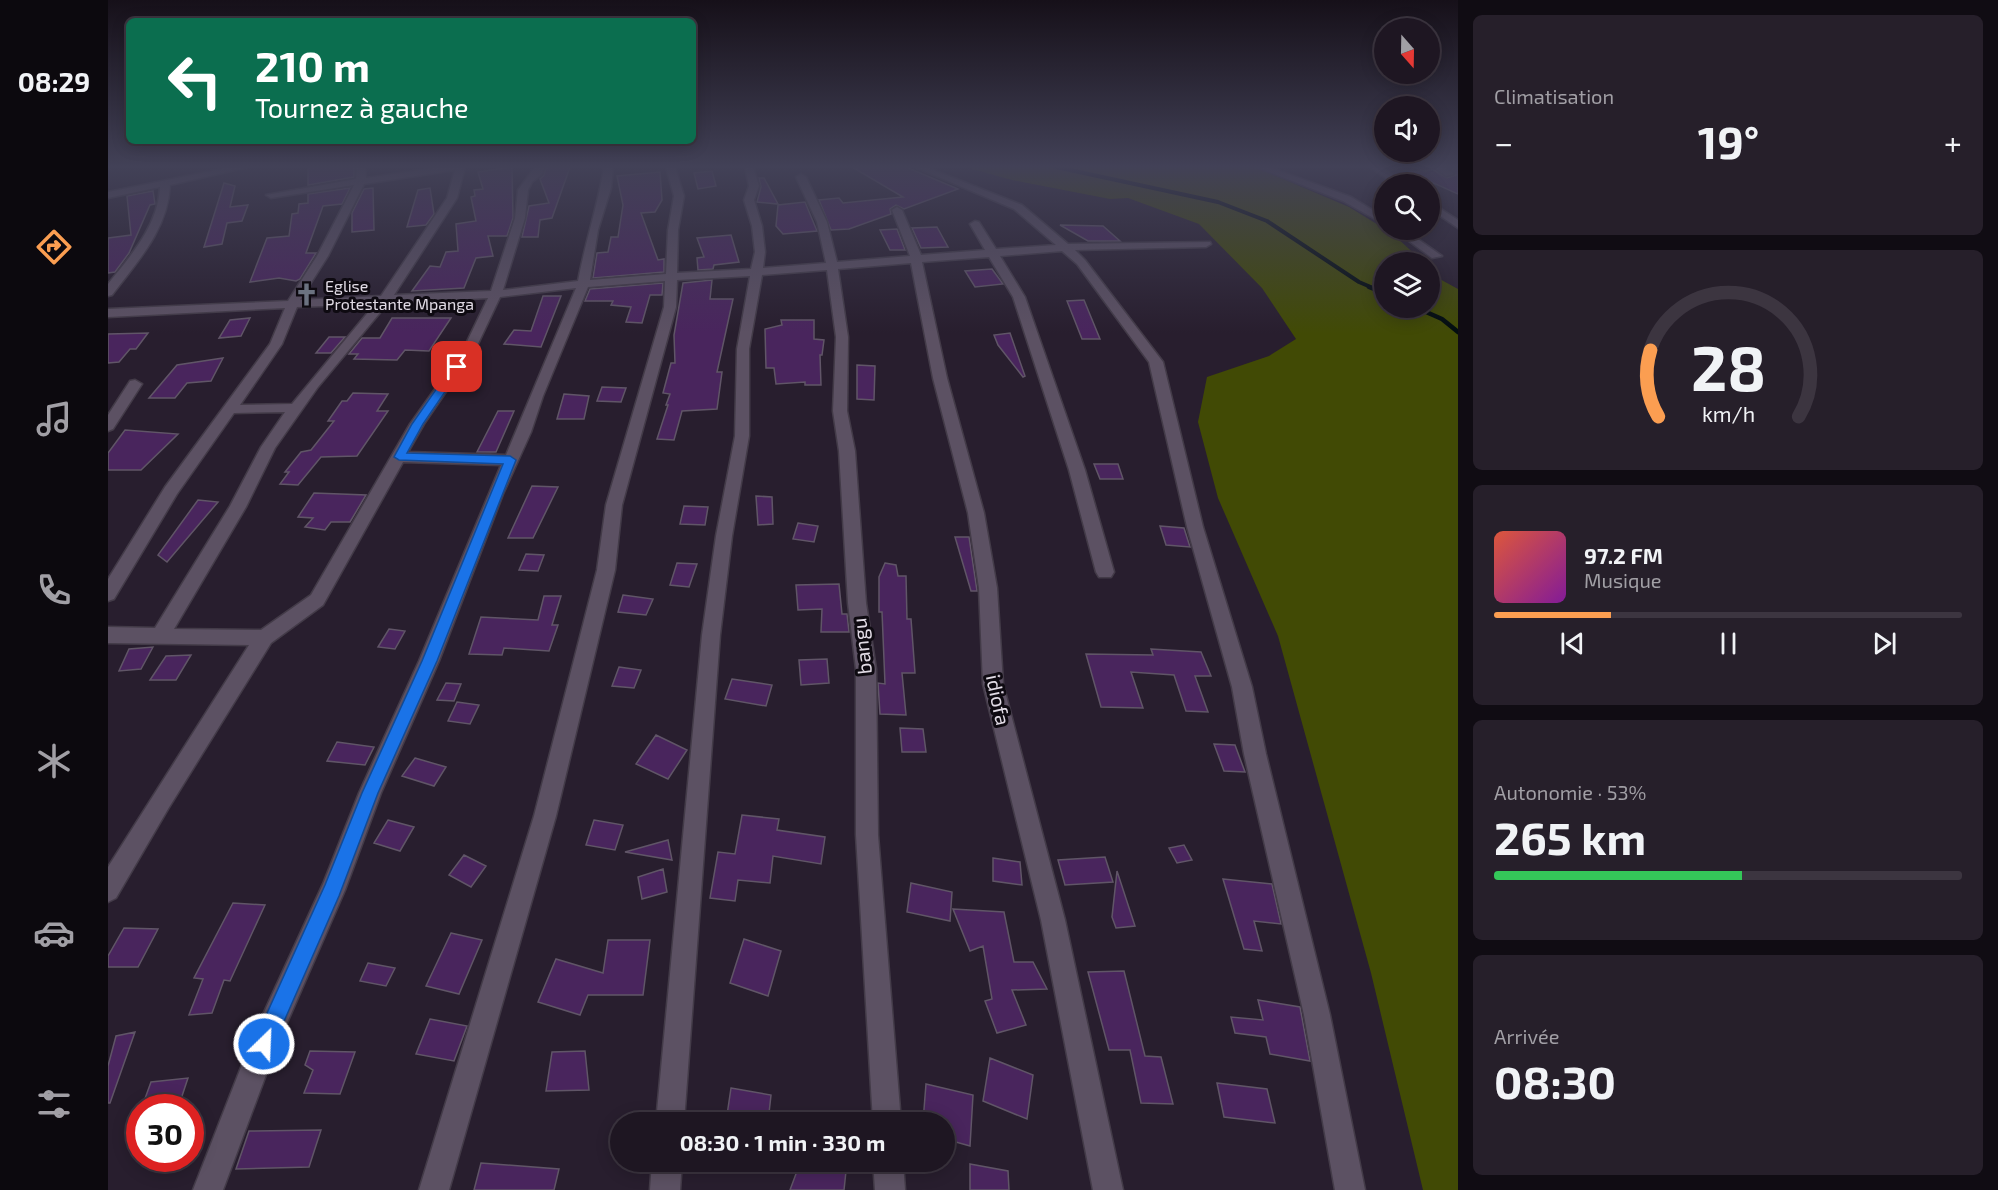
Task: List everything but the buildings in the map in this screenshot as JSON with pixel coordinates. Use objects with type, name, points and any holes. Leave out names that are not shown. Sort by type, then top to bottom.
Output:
[{"type":"street","points":[[108,292],[156,223]]},
{"type":"street","points":[[108,594],[171,491],[276,344],[298,288],[322,256],[338,223]]},
{"type":"street","points":[[161,634],[238,507],[268,447],[386,298],[436,223]]},
{"type":"street","points":[[108,890],[160,802],[264,638],[317,600],[417,424],[470,348],[496,294],[519,223]]},
{"type":"street","points":[[208,1190],[264,1044],[333,890],[370,793],[429,661],[510,460],[580,296],[595,223]]},
{"type":"street","points":[[434,1190],[517,920],[545,816],[606,570],[614,505],[670,307],[674,223]]},
{"type":"street","points":[[671,1112],[711,635],[724,536],[742,436],[743,349],[760,252],[756,223]]},
{"type":"street","name":"bangu","points":[[822,223],[832,266],[842,337],[840,411],[847,451],[857,603],[866,669],[867,835],[886,1112]]},
{"type":"street","name":"idiofa","points":[[903,223],[914,248],[940,378],[982,542],[988,588],[993,684],[1053,920],[1108,1190]]},
{"type":"street","points":[[1037,223],[1068,247],[1156,362],[1195,527],[1242,687],[1255,754],[1317,1015],[1350,1190]]},
{"type":"street","points":[[975,224],[1019,297],[1077,470],[1105,572]]},
{"type":"street","points":[[1413,240],[1430,252]]},
{"type":"street","points":[[108,313],[294,302],[496,294],[582,284],[1068,247],[1206,244]]},
{"type":"street","points":[[108,426],[135,384]]},
{"type":"street","points":[[229,409],[297,408]]},
{"type":"street","points":[[399,457],[510,460]]},
{"type":"street","points":[[108,635],[161,634],[264,638]]},
{"type":"street","points":[[665,1190],[666,1172]]},
{"type":"street","points":[[889,1172],[890,1190]]},
{"type":"green space","points":[[1195,223],[1374,223],[1374,240],[1399,240],[1412,252],[1374,252],[1374,318],[1440,318],[1440,279],[1458,289],[1458,1190],[1423,1190],[1371,973],[1278,636],[1218,498],[1198,422],[1207,377],[1269,356],[1296,339],[1262,288]]},
{"type":"waterway","points":[[1269,223],[1359,282],[1373,288]]},
{"type":"waterway","points":[[1369,287],[1374,289]]},
{"type":"waterway","points":[[1440,318],[1458,332]]},
{"type":"place","name":"Eglise Protestante Mpanga","points":[[307,295]]},
{"type":"route","points":[[264,1044],[333,890],[370,793],[429,661],[510,460],[399,457],[417,424],[457,367]]}]
